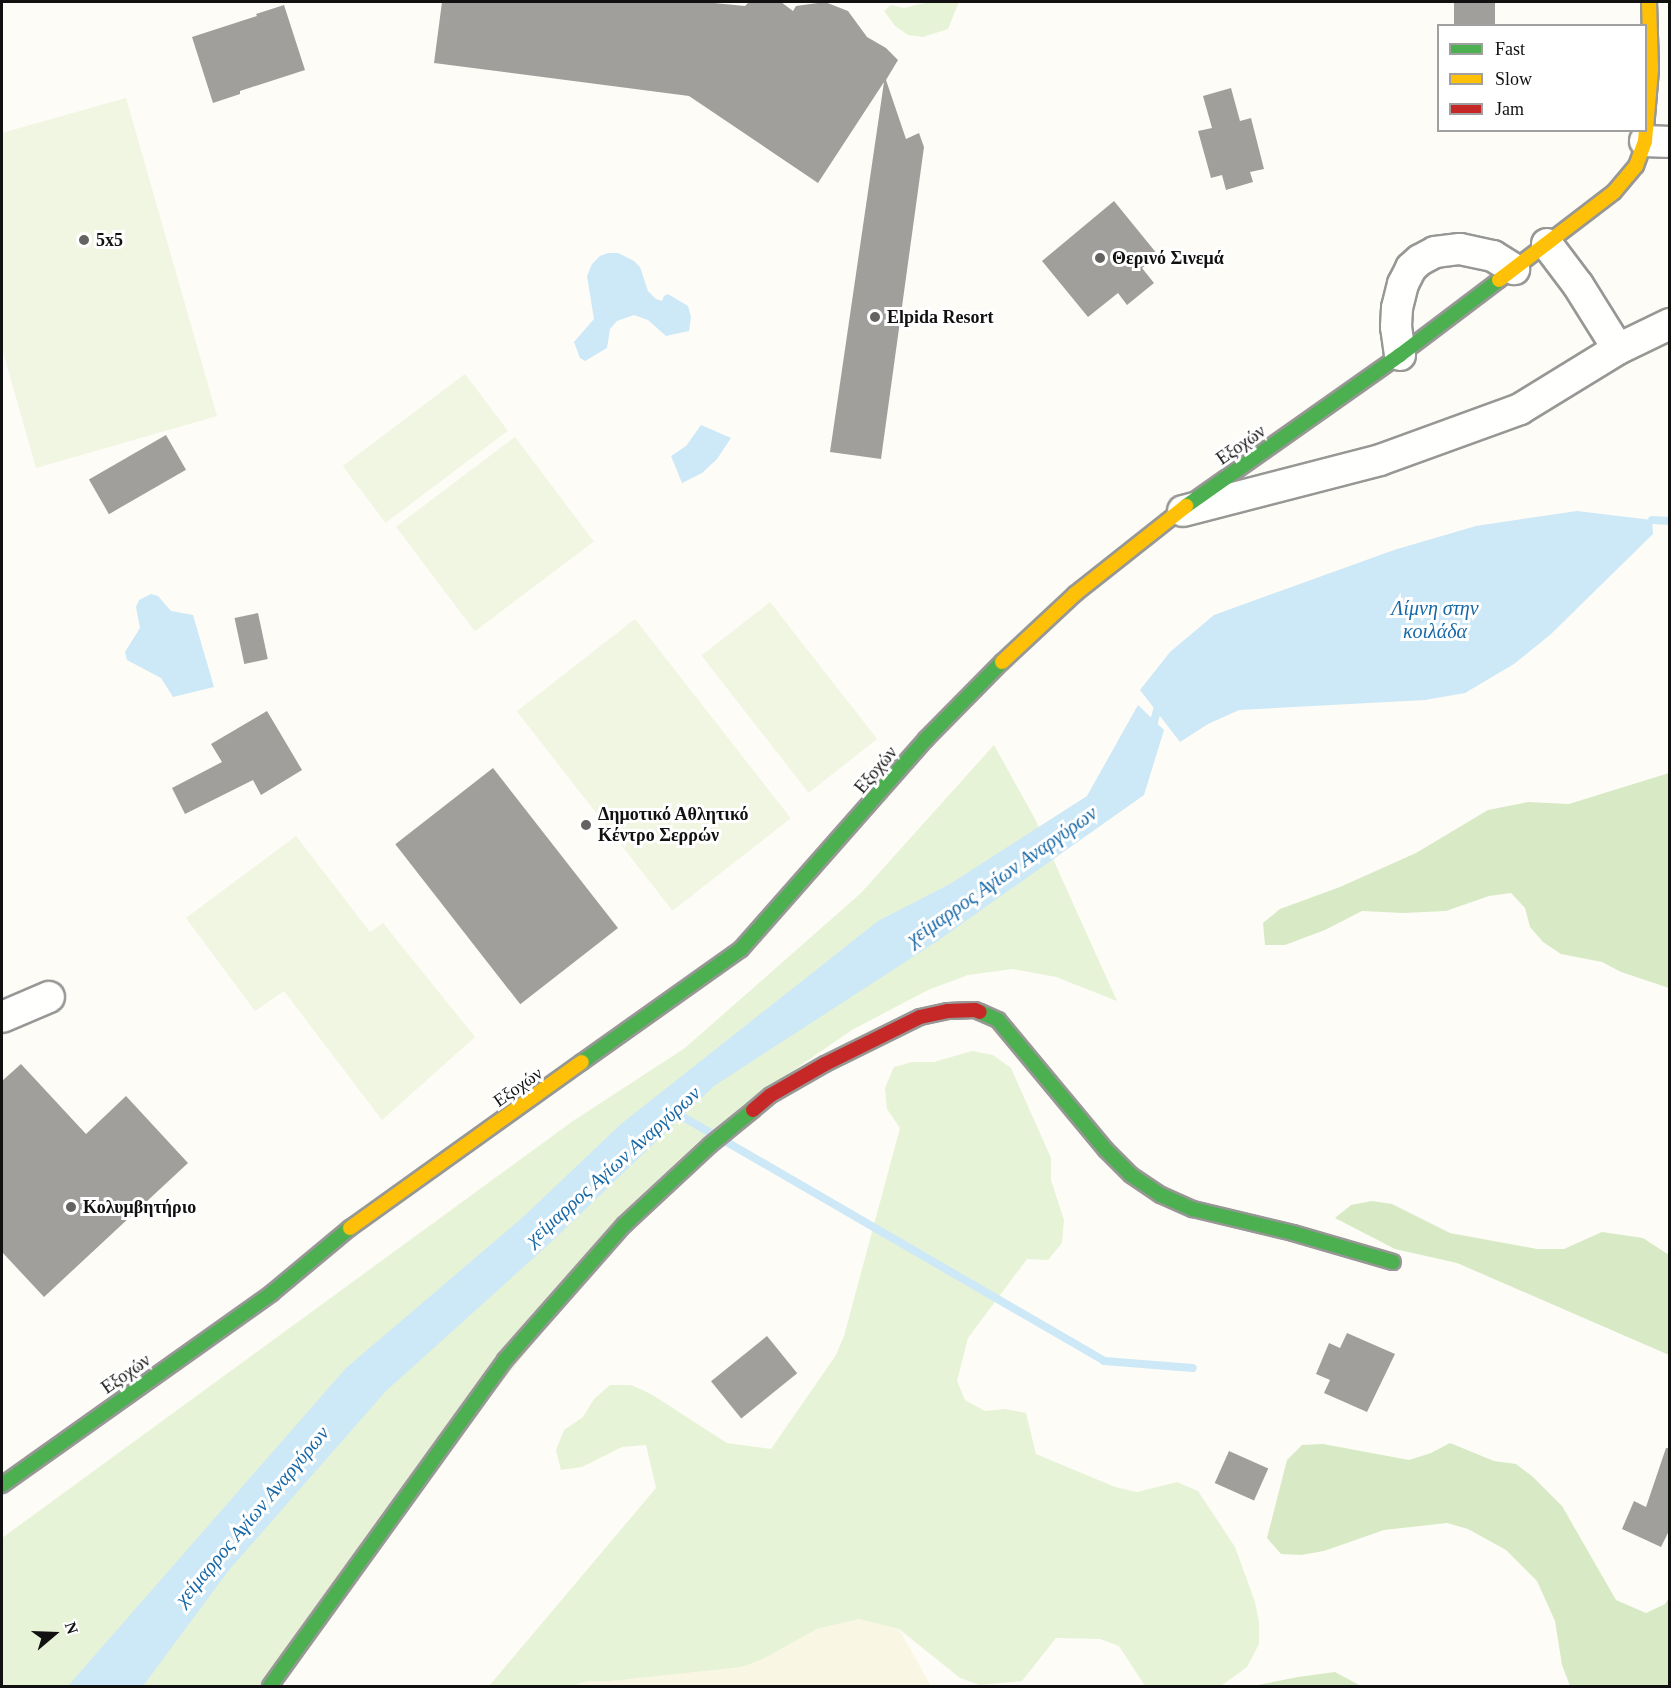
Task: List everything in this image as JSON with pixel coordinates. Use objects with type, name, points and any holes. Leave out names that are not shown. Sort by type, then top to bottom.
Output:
[{"type":"main road","name":"Εξοχών","points":[[2,1485],[272,1293],[356,1223],[741,950],[966,697],[1075,594],[1177,512],[1400,355],[1619,188],[1657,141],[1651,69],[1649,2]]},
{"type":"main road","points":[[270,1686],[505,1360],[624,1225],[710,1145],[771,1095],[825,1064],[920,1017],[966,1010],[981,1011],[998,1020],[1106,1150],[1131,1175],[1161,1195],[1193,1209],[1293,1233],[1393,1262]]},
{"type":"street","points":[[1547,244],[1578,285],[1618,349]]},
{"type":"street","points":[[1400,355],[1396,327],[1397,308],[1403,284],[1411,268],[1420,260],[1435,252],[1460,249],[1492,256],[1514,269]]},
{"type":"street","points":[[1177,512],[1380,460],[1520,409],[1618,349],[1670,324]]},
{"type":"street","points":[[2,1017],[49,997]]},
{"type":"shaded area","points":[[859,1619],[899,1629],[931,1686],[573,1686],[588,1681],[611,1681],[761,1660],[817,1629]]},
{"type":"green space","points":[[929,2],[959,2],[948,29],[923,37],[908,35],[895,26],[884,11],[891,5],[904,8]]},
{"type":"green space","name":"5x5","points":[[126,98],[217,416],[36,468],[2,348],[2,133]]},
{"type":"green space","points":[[465,374],[508,431],[386,523],[343,466]]},
{"type":"green space","points":[[515,437],[594,542],[475,631],[396,527]]},
{"type":"green space","points":[[770,602],[877,739],[809,793],[701,656]]},
{"type":"green space","points":[[635,619],[791,818],[673,911],[517,711]]},
{"type":"green space","points":[[994,745],[1035,819],[1117,1001],[1056,977],[1013,969],[968,975],[928,990],[852,1030],[772,1085],[677,1163],[259,1686],[2,1686],[2,1538],[573,1121],[685,1048],[861,893]]},
{"type":"green space","points":[[1669,773],[1669,988],[1621,972],[1602,962],[1561,954],[1543,942],[1530,927],[1525,908],[1511,893],[1489,896],[1446,911],[1403,913],[1362,911],[1325,930],[1285,945],[1265,945],[1263,923],[1280,909],[1340,887],[1416,853],[1488,810],[1528,802],[1569,804]]},
{"type":"green space","points":[[296,836],[370,932],[383,923],[475,1037],[382,1120],[284,991],[255,1011],[186,918]]},
{"type":"green space","points":[[972,1051],[993,1055],[1011,1068],[1051,1158],[1051,1180],[1064,1220],[1062,1243],[1048,1260],[1027,1259],[968,1338],[957,1381],[965,1400],[985,1411],[1005,1409],[1026,1413],[1036,1454],[1115,1487],[1137,1492],[1177,1482],[1198,1491],[1235,1547],[1255,1602],[1259,1622],[1259,1644],[1247,1667],[1221,1686],[1145,1686],[1119,1646],[1100,1639],[1056,1638],[1022,1681],[980,1685],[960,1678],[899,1629],[859,1619],[817,1629],[761,1660],[741,1667],[611,1681],[588,1681],[573,1686],[489,1686],[656,1488],[646,1445],[622,1447],[582,1467],[561,1470],[556,1450],[564,1430],[583,1417],[594,1399],[610,1385],[631,1385],[651,1394],[727,1443],[771,1449],[836,1355],[844,1336],[900,1128],[887,1109],[885,1088],[894,1067],[912,1062],[934,1062]]},
{"type":"green space","points":[[1372,1201],[1392,1204],[1450,1233],[1537,1249],[1564,1249],[1602,1232],[1643,1238],[1669,1255],[1669,1355],[1457,1263],[1395,1249],[1335,1218],[1351,1205]]},
{"type":"green space","points":[[1450,1443],[1494,1461],[1516,1464],[1533,1477],[1562,1506],[1616,1600],[1646,1613],[1665,1604],[1669,1598],[1669,1686],[1570,1686],[1562,1665],[1555,1621],[1537,1581],[1506,1550],[1468,1529],[1447,1523],[1384,1530],[1324,1551],[1301,1555],[1281,1554],[1267,1538],[1287,1460],[1302,1445],[1323,1444],[1409,1460],[1431,1453]]},
{"type":"green space","points":[[1335,1672],[1361,1686],[1253,1686],[1298,1677]]},
{"type":"water","points":[[618,253],[634,261],[640,267],[648,291],[656,299],[662,301],[668,294],[688,306],[691,317],[689,331],[666,336],[648,320],[634,315],[617,321],[610,329],[607,348],[585,361],[580,358],[574,342],[594,319],[587,276],[592,264],[600,256]]},
{"type":"water","points":[[701,425],[731,438],[717,459],[702,473],[682,483],[671,456],[686,446]]},
{"type":"water","name":"Λίμνη στην κοιλάδα","points":[[1577,511],[1652,520],[1653,534],[1551,634],[1514,664],[1465,693],[1425,700],[1239,710],[1208,724],[1180,742],[1140,690],[1170,652],[1214,615],[1394,550],[1476,526]]},
{"type":"water","points":[[151,594],[158,596],[171,611],[193,615],[214,687],[173,697],[161,678],[127,660],[125,652],[140,628],[136,607],[139,600]]},
{"type":"water","points":[[1138,705],[1164,730],[1144,795],[936,942],[714,1086],[549,1244],[386,1391],[229,1570],[143,1686],[68,1686],[346,1368],[522,1218],[621,1124],[878,921],[950,884],[1087,796]]},
{"type":"building","name":"Elpida Resort","points":[[442,2],[704,2],[745,6],[749,2],[781,2],[793,11],[796,6],[825,2],[848,11],[867,37],[886,48],[898,60],[886,80],[906,139],[919,133],[924,147],[881,459],[830,452],[884,82],[818,183],[689,96],[434,63]]},
{"type":"building","points":[[1454,2],[1495,2],[1495,24],[1454,24]]},
{"type":"building","points":[[284,5],[305,70],[240,91],[240,94],[213,103],[192,37]]},
{"type":"building","points":[[1231,88],[1240,121],[1251,118],[1264,169],[1250,172],[1253,182],[1226,190],[1222,175],[1211,178],[1198,131],[1212,128],[1203,96]]},
{"type":"building","name":"Θερινό Σινεμά","points":[[1114,201],[1158,255],[1142,268],[1154,283],[1127,305],[1118,293],[1088,317],[1042,261]]},
{"type":"building","points":[[166,435],[186,470],[109,514],[89,480]]},
{"type":"building","points":[[258,613],[268,659],[244,664],[235,618]]},
{"type":"building","points":[[267,711],[302,770],[261,795],[253,780],[185,814],[172,788],[222,762],[211,744]]},
{"type":"building","points":[[493,768],[618,928],[520,1004],[395,844]]},
{"type":"building","name":"Κολυμβητήριο","points":[[21,1064],[86,1134],[126,1096],[188,1163],[44,1297],[2,1252],[2,1081]]},
{"type":"building","points":[[1347,1333],[1395,1354],[1367,1412],[1324,1393],[1330,1380],[1316,1374],[1329,1343],[1340,1348]]},
{"type":"building","points":[[767,1336],[797,1373],[741,1419],[711,1381]]},
{"type":"building","points":[[1666,1448],[1670,1448],[1670,1529],[1661,1547],[1622,1529],[1634,1501],[1646,1507]]},
{"type":"building","points":[[1229,1451],[1268,1468],[1254,1500],[1215,1483]]},
{"type":"waterway","name":"χείμαρρος Αγίων Αναργύρων","points":[[1652,520],[1670,521]]},
{"type":"waterway","name":"χείμαρρος Αγίων Αναργύρων","points":[[1152,730],[1157,710]]},
{"type":"waterway","points":[[673,1111],[714,1135]]},
{"type":"waterway","points":[[725,1141],[1104,1361],[1193,1368]]},
{"type":"traffic: fast","points":[[1186,506],[1400,355],[1499,280]]},
{"type":"traffic: fast","points":[[582,1062],[741,949],[926,739],[1002,662]]},
{"type":"traffic: fast","points":[[980,1012],[998,1020],[1106,1150],[1131,1175],[1161,1195],[1193,1209],[1293,1233],[1393,1262]]},
{"type":"traffic: fast","points":[[270,1686],[505,1360],[624,1225],[710,1145],[753,1110]]},
{"type":"traffic: fast","points":[[2,1485],[272,1293],[350,1228]]},
{"type":"traffic: slow","points":[[1647,117],[1651,69],[1649,2]]},
{"type":"traffic: slow","points":[[1499,280],[1614,192],[1636,166],[1646,132]]},
{"type":"traffic: slow","points":[[1002,662],[1075,594],[1186,506]]},
{"type":"traffic: slow","points":[[350,1228],[582,1062]]},
{"type":"traffic: jam","points":[[753,1110],[771,1095],[825,1064],[920,1017],[948,1011],[975,1010],[980,1012]]},
{"type":"place","name":"5x5","points":[[84,240]]},
{"type":"place","name":"Θερινό Σινεμά","points":[[1100,258]]},
{"type":"place","name":"Elpida Resort","points":[[875,317]]},
{"type":"place","name":"Δημοτικό Αθλητικό Κέντρο Σερρών","points":[[586,825]]},
{"type":"place","name":"Κολυμβητήριο","points":[[71,1207]]}]
